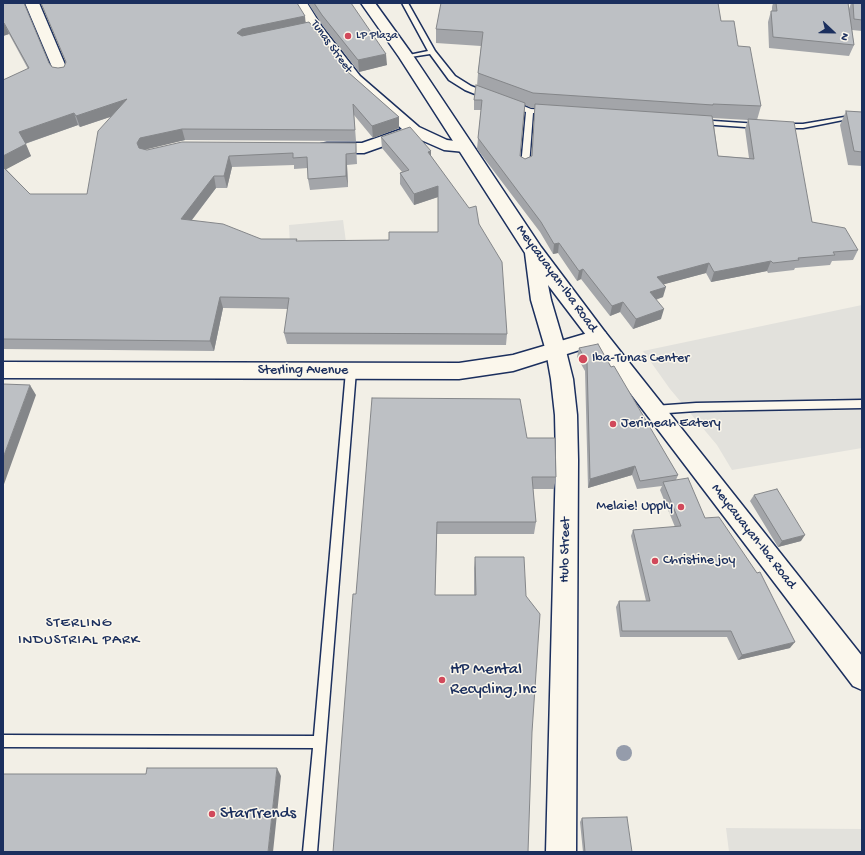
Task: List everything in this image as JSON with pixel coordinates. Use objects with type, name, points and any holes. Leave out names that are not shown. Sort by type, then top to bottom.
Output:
[{"type":"main road","name":"Meycauayan-Iba Road","points":[[368,3],[406,57],[534,252],[654,410],[862,678]]},
{"type":"main road","name":"Hulo Street","points":[[534,252],[541,300],[556,351],[562,379],[566,415],[567,460],[561,852]]},
{"type":"street","points":[[32,3],[62,74]]},
{"type":"street","name":"Tunas Street","points":[[300,3],[314,30],[355,79],[413,130],[444,145],[465,146]]},
{"type":"street","points":[[309,148],[364,148],[413,130]]},
{"type":"street","name":"Sterling Avenue","points":[[3,370],[459,371],[507,364],[556,351],[598,337]]},
{"type":"lane","points":[[405,3],[432,52],[452,78],[468,88],[530,111],[553,113]]},
{"type":"lane","points":[[406,57],[432,52]]},
{"type":"lane","points":[[525,166],[530,111]]},
{"type":"lane","points":[[694,122],[768,126],[803,126],[843,118],[862,116]]},
{"type":"lane","points":[[310,852],[351,371]]},
{"type":"lane","points":[[654,410],[696,407],[862,404]]},
{"type":"lane","points":[[3,741],[320,742]]},
{"type":"shaded area","points":[[343,220],[346,242],[290,247],[289,225]]},
{"type":"shaded area","points":[[862,305],[862,448],[732,470],[717,445],[670,389],[643,351]]},
{"type":"shaded area","points":[[726,828],[862,829],[862,852],[729,852]]},
{"type":"building","points":[[3,3],[24,3],[49,63],[52,67],[58,68],[64,67],[66,62],[41,3],[297,3],[305,16],[242,29],[237,33],[242,36],[309,22],[348,72],[399,117],[372,126],[353,104],[355,130],[182,129],[140,138],[137,143],[139,148],[147,150],[182,142],[356,143],[356,153],[346,154],[346,176],[308,179],[307,157],[293,158],[293,153],[229,156],[224,176],[214,176],[181,219],[223,224],[261,239],[297,239],[296,241],[389,240],[389,232],[438,232],[438,186],[414,194],[400,173],[409,170],[381,137],[410,127],[431,151],[428,152],[469,208],[476,206],[479,224],[502,262],[507,334],[284,333],[289,298],[220,297],[210,341],[3,339],[3,167],[30,194],[87,194],[98,131],[127,99],[76,116],[74,113],[19,132],[26,144],[3,156],[3,80],[29,68],[4,23],[3,24]]},
{"type":"building","name":"LP Plaza","points":[[314,3],[351,3],[386,54],[358,60]]},
{"type":"building","points":[[441,3],[718,3],[721,21],[734,21],[738,46],[750,47],[761,106],[713,105],[533,93],[478,73],[483,32],[436,29]]},
{"type":"building","points":[[776,3],[848,3],[854,45],[773,37],[771,11],[777,11]]},
{"type":"building","points":[[853,3],[862,3],[862,20],[854,19]]},
{"type":"building","points":[[476,85],[525,103],[520,156],[525,159],[532,156],[535,104],[712,116],[718,156],[754,159],[748,119],[794,122],[812,222],[845,228],[858,250],[833,252],[835,255],[798,258],[799,260],[773,263],[771,261],[714,272],[709,263],[657,277],[666,287],[650,292],[664,309],[636,319],[623,302],[612,306],[583,269],[579,271],[559,243],[554,244],[541,222],[478,138],[482,100],[474,100]]},
{"type":"building","points":[[846,111],[862,112],[862,152],[854,151]]},
{"type":"building","name":"Jerimeah Eatery","points":[[598,344],[611,367],[614,366],[678,475],[640,481],[635,466],[590,479],[587,362],[579,348]]},
{"type":"building","points":[[3,384],[30,385],[3,458]]},
{"type":"building","points":[[372,398],[520,399],[527,438],[555,438],[556,477],[532,477],[536,522],[437,522],[435,595],[476,595],[475,557],[524,557],[526,596],[540,614],[532,732],[528,852],[333,852],[353,594],[356,594]]},
{"type":"building","points":[[688,478],[705,518],[719,517],[757,573],[760,572],[795,642],[742,655],[731,631],[622,631],[619,601],[650,601],[633,530],[681,526],[663,482]]},
{"type":"building","points":[[777,489],[805,535],[782,541],[754,495]]},
{"type":"building","points":[[147,768],[277,768],[268,852],[3,852],[3,774],[146,774]]},
{"type":"building","points":[[627,817],[632,852],[585,852],[582,818]]},
{"type":"place","name":"LP Plaza","points":[[348,36]]},
{"type":"place","name":"Iba-Tunas Center","points":[[583,359]]},
{"type":"place","name":"Jerimeah Eatery","points":[[613,424]]},
{"type":"place","name":"Melaie! Upply","points":[[681,507]]},
{"type":"place","name":"Christine joy","points":[[655,561]]},
{"type":"place","name":"HP Mental Recycling,Inc","points":[[442,680]]},
{"type":"place","name":"StarTrends","points":[[212,814]]},
{"type":"district","name":"STERLING INDUSTRIAL PARK","points":[[79,632]]}]
